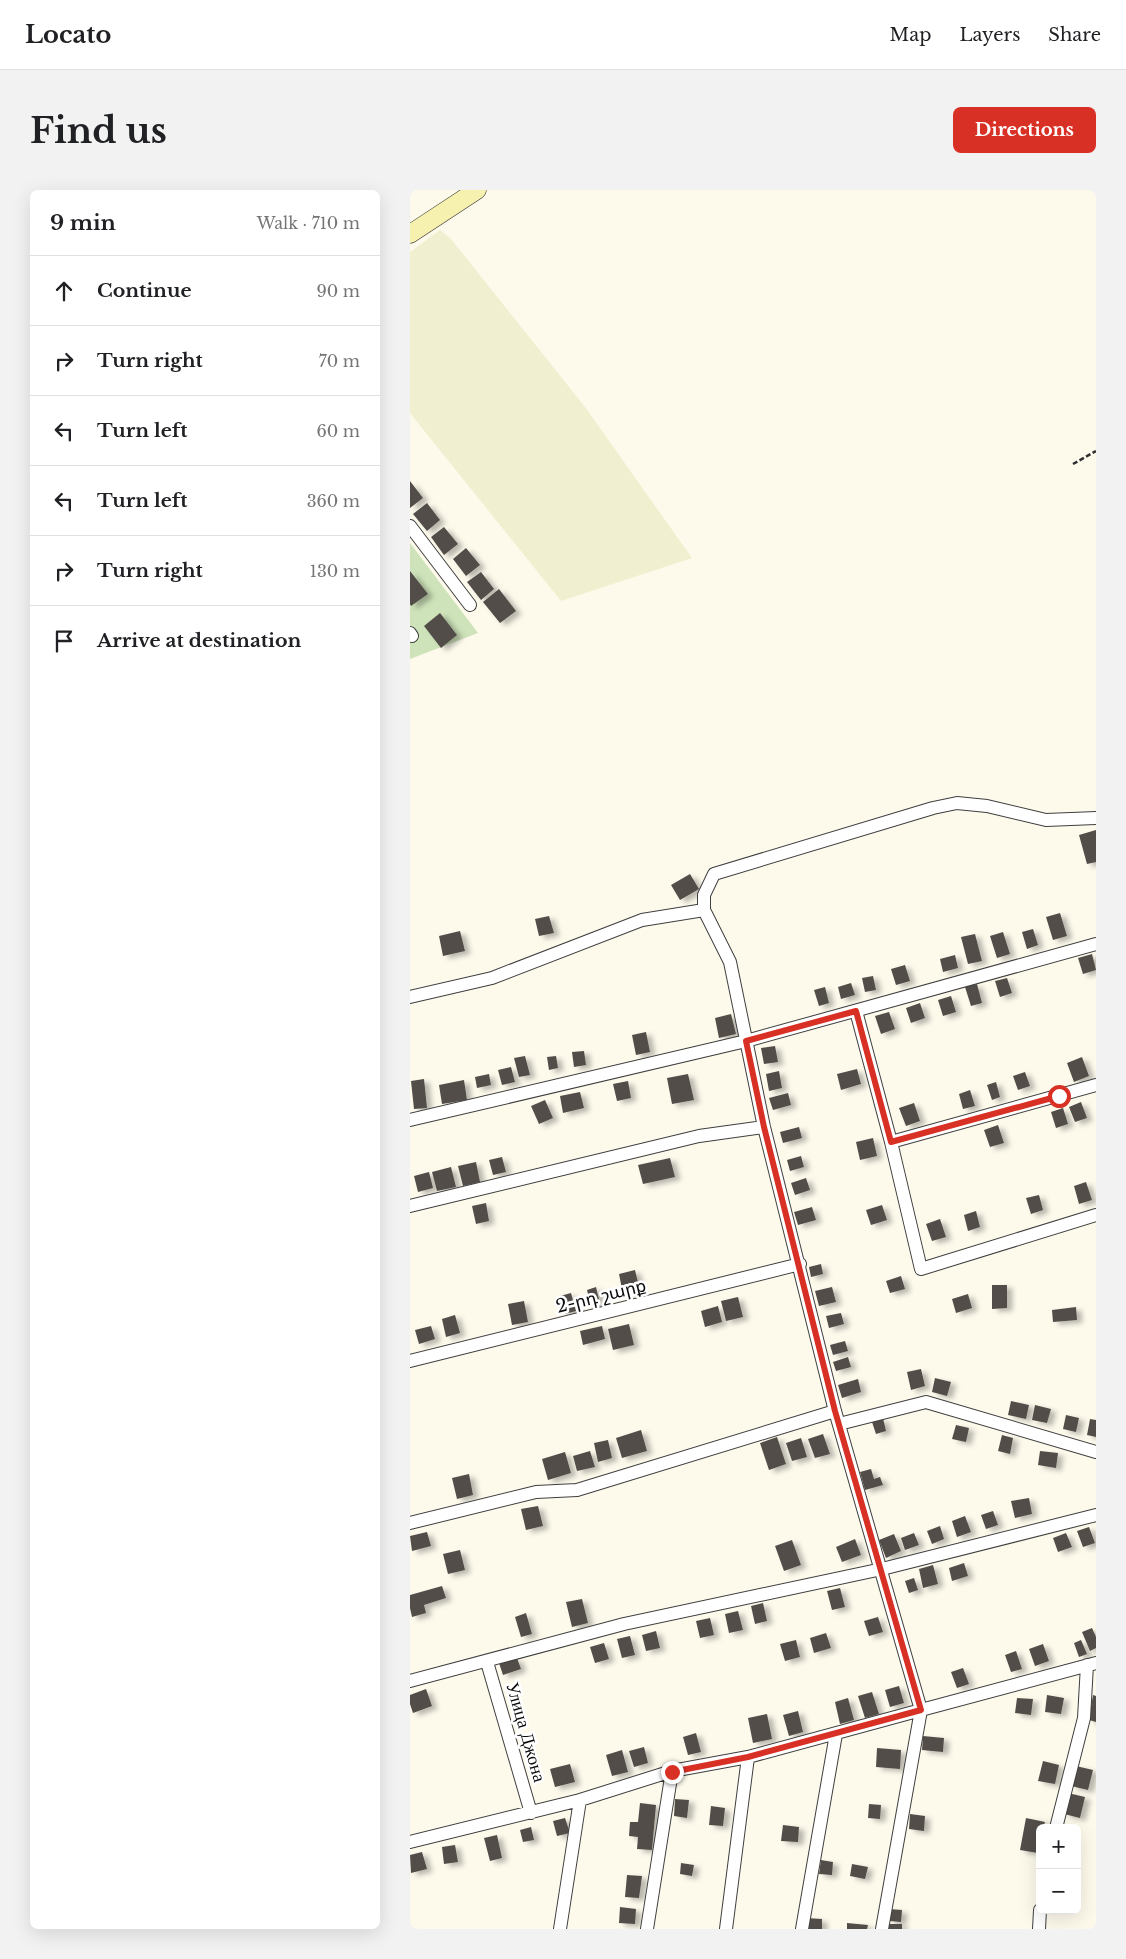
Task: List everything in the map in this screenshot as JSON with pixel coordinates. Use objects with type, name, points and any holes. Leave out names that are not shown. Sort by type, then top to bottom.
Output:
[{"type":"main road","points":[[410,234],[477,190]]},
{"type":"street","points":[[410,526],[470,605]]},
{"type":"street","points":[[882,1929],[921,1710],[835,1411],[800,1264],[764,1127],[730,962],[704,910],[704,895],[714,874],[933,808],[957,804],[986,806],[1046,820],[1096,818]]},
{"type":"street","points":[[410,997],[492,978],[642,920],[704,910]]},
{"type":"street","points":[[410,1120],[746,1041],[1096,944]]},
{"type":"street","points":[[856,1011],[891,1142],[921,1269],[1096,1215]]},
{"type":"street","points":[[891,1142],[1096,1085]]},
{"type":"street","points":[[410,1206],[699,1136],[764,1127]]},
{"type":"street","name":"2-րդ շարք","points":[[410,1361],[800,1264]]},
{"type":"street","points":[[839,1424],[926,1402],[1096,1452]]},
{"type":"street","points":[[410,1523],[536,1492],[576,1490],[835,1411]]},
{"type":"street","points":[[410,1681],[624,1624],[882,1569],[1096,1515]]},
{"type":"street","name":"Улица Джона","points":[[487,1662],[531,1813]]},
{"type":"street","points":[[410,1842],[580,1800],[672,1772],[748,1757],[836,1734],[1091,1664],[1084,1718],[1057,1824]]},
{"type":"street","points":[[802,1929],[836,1734]]},
{"type":"street","points":[[726,1929],[748,1757]]},
{"type":"street","points":[[647,1929],[672,1772]]},
{"type":"street","points":[[560,1929],[580,1800]]},
{"type":"street","points":[[1039,1929],[1040,1914]]},
{"type":"path","points":[[1073,464],[1096,451]]},
{"type":"green space","points":[[440,230],[451,239],[585,407],[692,558],[561,601],[410,413],[410,252]]},
{"type":"green space","points":[[410,543],[478,633],[410,659]]},
{"type":"building","points":[[410,481],[423,498],[410,508]]},
{"type":"building","points":[[427,503],[440,520],[427,531],[413,514]]},
{"type":"building","points":[[444,527],[458,544],[444,555],[431,537]]},
{"type":"building","points":[[466,548],[480,565],[466,576],[453,559]]},
{"type":"building","points":[[410,571],[428,594],[411,606],[410,604]]},
{"type":"building","points":[[481,572],[494,589],[481,600],[467,582]]},
{"type":"building","points":[[499,589],[516,611],[500,623],[483,602]]},
{"type":"building","points":[[440,613],[457,635],[441,648],[424,626]]},
{"type":"building","points":[[1096,830],[1096,862],[1087,864],[1079,835]]},
{"type":"building","points":[[690,874],[699,889],[680,900],[671,885]]},
{"type":"building","points":[[1060,913],[1067,936],[1053,940],[1046,917]]},
{"type":"building","points":[[549,916],[554,933],[539,936],[535,919]]},
{"type":"building","points":[[1033,929],[1038,945],[1027,949],[1022,932]]},
{"type":"building","points":[[460,931],[465,951],[443,956],[439,936]]},
{"type":"building","points":[[1003,932],[1010,954],[997,958],[990,936]]},
{"type":"building","points":[[975,934],[982,961],[968,964],[961,937]]},
{"type":"building","points":[[1092,954],[1096,970],[1083,974],[1078,958]]},
{"type":"building","points":[[955,955],[958,968],[943,972],[940,959]]},
{"type":"building","points":[[905,965],[910,981],[896,985],[891,969]]},
{"type":"building","points":[[873,976],[876,990],[865,992],[862,978]]},
{"type":"building","points":[[1007,978],[1012,993],[1000,997],[995,981]]},
{"type":"building","points":[[851,983],[855,995],[841,999],[838,987]]},
{"type":"building","points":[[977,984],[982,1003],[971,1006],[965,987]]},
{"type":"building","points":[[825,987],[829,1003],[819,1006],[814,990]]},
{"type":"building","points":[[951,996],[956,1012],[943,1016],[938,1000]]},
{"type":"building","points":[[920,1003],[925,1018],[911,1023],[906,1008]]},
{"type":"building","points":[[889,1012],[895,1029],[881,1034],[875,1016]]},
{"type":"building","points":[[731,1014],[736,1034],[719,1038],[715,1018]]},
{"type":"building","points":[[646,1032],[650,1052],[636,1055],[632,1035]]},
{"type":"building","points":[[775,1046],[778,1062],[764,1064],[761,1048]]},
{"type":"building","points":[[584,1051],[586,1065],[574,1067],[572,1052]]},
{"type":"building","points":[[525,1056],[530,1075],[519,1077],[514,1058]]},
{"type":"building","points":[[556,1056],[558,1068],[549,1070],[547,1057]]},
{"type":"building","points":[[1082,1057],[1089,1076],[1074,1082],[1067,1063]]},
{"type":"building","points":[[511,1067],[515,1082],[502,1085],[498,1070]]},
{"type":"building","points":[[857,1069],[861,1084],[841,1090],[837,1074]]},
{"type":"building","points":[[779,1071],[782,1088],[769,1091],[766,1074]]},
{"type":"building","points":[[1025,1072],[1030,1086],[1018,1090],[1013,1076]]},
{"type":"building","points":[[489,1074],[491,1085],[477,1088],[475,1077]]},
{"type":"building","points":[[688,1074],[694,1100],[672,1104],[667,1078]]},
{"type":"building","points":[[424,1079],[427,1108],[414,1109],[411,1081]]},
{"type":"building","points":[[464,1080],[467,1100],[442,1104],[439,1085]]},
{"type":"building","points":[[628,1081],[631,1098],[617,1101],[613,1084]]},
{"type":"building","points":[[996,1082],[1000,1097],[992,1100],[987,1085]]},
{"type":"building","points":[[970,1090],[975,1106],[963,1109],[959,1094]]},
{"type":"building","points":[[580,1092],[584,1108],[563,1113],[560,1096]]},
{"type":"building","points":[[788,1093],[791,1105],[773,1110],[769,1098]]},
{"type":"building","points":[[545,1100],[553,1118],[539,1124],[531,1106]]},
{"type":"building","points":[[1081,1102],[1087,1118],[1075,1122],[1069,1107]]},
{"type":"building","points":[[914,1103],[920,1121],[906,1126],[899,1108]]},
{"type":"building","points":[[1063,1108],[1068,1124],[1056,1128],[1051,1112]]},
{"type":"building","points":[[998,1125],[1004,1143],[990,1147],[984,1130]]},
{"type":"building","points":[[799,1127],[802,1138],[783,1143],[780,1132]]},
{"type":"building","points":[[873,1138],[877,1156],[860,1160],[856,1142]]},
{"type":"building","points":[[801,1156],[804,1167],[790,1171],[787,1160]]},
{"type":"building","points":[[502,1157],[506,1172],[493,1175],[489,1160]]},
{"type":"building","points":[[670,1158],[675,1177],[643,1184],[638,1165]]},
{"type":"building","points":[[476,1162],[480,1182],[463,1186],[458,1166]]},
{"type":"building","points":[[451,1167],[456,1187],[437,1191],[432,1172]]},
{"type":"building","points":[[429,1172],[433,1188],[418,1192],[414,1176]]},
{"type":"building","points":[[806,1178],[810,1190],[795,1195],[791,1183]]},
{"type":"building","points":[[1086,1182],[1092,1200],[1079,1204],[1074,1186]]},
{"type":"building","points":[[1039,1195],[1043,1210],[1031,1214],[1026,1198]]},
{"type":"building","points":[[486,1203],[489,1221],[476,1224],[472,1206]]},
{"type":"building","points":[[882,1205],[887,1220],[871,1225],[866,1210]]},
{"type":"building","points":[[812,1207],[816,1220],[798,1225],[794,1212]]},
{"type":"building","points":[[976,1211],[980,1227],[968,1231],[964,1215]]},
{"type":"building","points":[[940,1219],[946,1237],[932,1241],[926,1224]]},
{"type":"building","points":[[821,1264],[823,1274],[811,1277],[809,1267]]},
{"type":"building","points":[[635,1270],[640,1291],[623,1294],[619,1274]]},
{"type":"building","points":[[901,1276],[905,1289],[890,1293],[886,1281]]},
{"type":"building","points":[[992,1285],[1007,1285],[1007,1308],[992,1309]]},
{"type":"building","points":[[596,1287],[600,1304],[591,1306],[587,1290]]},
{"type":"building","points":[[832,1287],[836,1302],[819,1306],[815,1291]]},
{"type":"building","points":[[571,1293],[576,1311],[565,1314],[560,1296]]},
{"type":"building","points":[[968,1294],[972,1308],[956,1313],[952,1299]]},
{"type":"building","points":[[738,1297],[743,1317],[726,1321],[721,1301]]},
{"type":"building","points":[[524,1301],[528,1322],[512,1325],[508,1304]]},
{"type":"building","points":[[718,1306],[722,1322],[705,1327],[701,1311]]},
{"type":"building","points":[[1076,1307],[1077,1320],[1053,1322],[1052,1310]]},
{"type":"building","points":[[841,1313],[844,1324],[829,1328],[826,1316]]},
{"type":"building","points":[[455,1315],[460,1333],[446,1337],[442,1319]]},
{"type":"building","points":[[629,1324],[634,1345],[613,1350],[608,1329]]},
{"type":"building","points":[[431,1326],[435,1339],[419,1344],[415,1330]]},
{"type":"building","points":[[602,1326],[605,1339],[583,1345],[580,1331]]},
{"type":"building","points":[[845,1341],[848,1351],[833,1355],[830,1345]]},
{"type":"building","points":[[848,1357],[851,1367],[836,1371],[833,1362]]},
{"type":"building","points":[[921,1369],[925,1386],[911,1390],[907,1372]]},
{"type":"building","points":[[935,1378],[951,1382],[947,1396],[932,1392]]},
{"type":"building","points":[[858,1379],[861,1392],[842,1398],[838,1385]]},
{"type":"building","points":[[1011,1401],[1029,1405],[1026,1419],[1008,1415]]},
{"type":"building","points":[[1035,1405],[1051,1409],[1047,1423],[1032,1420]]},
{"type":"building","points":[[1066,1415],[1079,1418],[1076,1432],[1063,1429]]},
{"type":"building","points":[[883,1418],[886,1431],[876,1434],[872,1422]]},
{"type":"building","points":[[1090,1419],[1096,1420],[1096,1437],[1087,1435]]},
{"type":"building","points":[[956,1425],[969,1428],[966,1442],[952,1439]]},
{"type":"building","points":[[641,1430],[647,1451],[622,1458],[616,1438]]},
{"type":"building","points":[[823,1434],[830,1454],[815,1458],[808,1439]]},
{"type":"building","points":[[1002,1435],[1013,1438],[1010,1454],[998,1451]]},
{"type":"building","points":[[777,1437],[786,1464],[769,1470],[760,1443]]},
{"type":"building","points":[[801,1438],[807,1457],[792,1461],[786,1443]]},
{"type":"building","points":[[608,1440],[612,1458],[598,1462],[594,1443]]},
{"type":"building","points":[[590,1451],[595,1467],[577,1471],[573,1456]]},
{"type":"building","points":[[1040,1451],[1058,1453],[1056,1468],[1038,1465]]},
{"type":"building","points":[[565,1452],[571,1473],[548,1480],[542,1459]]},
{"type":"building","points":[[871,1469],[874,1479],[880,1477],[883,1485],[865,1490],[860,1472]]},
{"type":"building","points":[[469,1474],[473,1495],[457,1499],[452,1478]]},
{"type":"building","points":[[1029,1498],[1032,1514],[1015,1518],[1011,1501]]},
{"type":"building","points":[[538,1506],[543,1526],[526,1530],[521,1509]]},
{"type":"building","points":[[993,1511],[998,1525],[986,1529],[981,1515]]},
{"type":"building","points":[[965,1516],[971,1532],[957,1537],[952,1521]]},
{"type":"building","points":[[940,1526],[944,1539],[932,1544],[927,1531]]},
{"type":"building","points":[[1089,1527],[1095,1543],[1083,1547],[1077,1531]]},
{"type":"building","points":[[427,1532],[431,1546],[412,1551],[410,1536]]},
{"type":"building","points":[[914,1533],[919,1545],[905,1550],[901,1538]]},
{"type":"building","points":[[1066,1533],[1072,1547],[1058,1552],[1053,1538]]},
{"type":"building","points":[[894,1534],[901,1551],[886,1558],[879,1540]]},
{"type":"building","points":[[855,1539],[861,1555],[842,1562],[836,1547]]},
{"type":"building","points":[[792,1540],[801,1565],[784,1571],[775,1546]]},
{"type":"building","points":[[460,1550],[465,1570],[448,1574],[443,1554]]},
{"type":"building","points":[[964,1563],[968,1576],[952,1581],[949,1568]]},
{"type":"building","points":[[933,1565],[938,1584],[923,1588],[919,1569]]},
{"type":"building","points":[[914,1578],[918,1590],[909,1593],[905,1581]]},
{"type":"building","points":[[442,1586],[446,1598],[424,1605],[426,1613],[412,1617],[410,1595]]},
{"type":"building","points":[[840,1588],[845,1607],[832,1610],[827,1591]]},
{"type":"building","points":[[582,1599],[588,1623],[572,1627],[566,1602]]},
{"type":"building","points":[[763,1603],[767,1621],[755,1624],[751,1606]]},
{"type":"building","points":[[738,1611],[743,1630],[729,1633],[725,1614]]},
{"type":"building","points":[[526,1613],[532,1634],[521,1637],[515,1617]]},
{"type":"building","points":[[878,1617],[883,1632],[869,1636],[864,1621]]},
{"type":"building","points":[[710,1618],[714,1635],[700,1638],[696,1621]]},
{"type":"building","points":[[1092,1628],[1096,1637],[1096,1648],[1090,1651],[1082,1632]]},
{"type":"building","points":[[656,1631],[660,1648],[646,1651],[642,1635]]},
{"type":"building","points":[[826,1633],[831,1648],[814,1653],[810,1638]]},
{"type":"building","points":[[630,1636],[635,1655],[622,1658],[617,1639]]},
{"type":"building","points":[[796,1640],[800,1657],[785,1661],[780,1644]]},
{"type":"building","points":[[1081,1640],[1087,1654],[1079,1657],[1074,1643]]},
{"type":"building","points":[[604,1643],[609,1659],[595,1663],[590,1647]]},
{"type":"building","points":[[1043,1644],[1049,1661],[1035,1666],[1029,1649]]},
{"type":"building","points":[[1016,1651],[1022,1669],[1011,1672],[1005,1655]]},
{"type":"building","points":[[517,1658],[521,1669],[503,1675],[499,1663]]},
{"type":"building","points":[[963,1668],[969,1684],[957,1688],[951,1672]]},
{"type":"building","points":[[899,1686],[904,1703],[890,1707],[885,1690]]},
{"type":"building","points":[[426,1689],[432,1706],[413,1713],[410,1695]]},
{"type":"building","points":[[872,1692],[879,1714],[865,1718],[858,1696]]},
{"type":"building","points":[[1047,1695],[1064,1698],[1061,1714],[1045,1712]]},
{"type":"building","points":[[1093,1695],[1096,1696],[1096,1722],[1089,1720]]},
{"type":"building","points":[[848,1698],[854,1720],[840,1724],[835,1702]]},
{"type":"building","points":[[1017,1698],[1033,1699],[1031,1715],[1015,1713]]},
{"type":"building","points":[[798,1711],[803,1732],[789,1736],[783,1715]]},
{"type":"building","points":[[767,1714],[772,1739],[753,1743],[748,1718]]},
{"type":"building","points":[[696,1733],[701,1752],[688,1755],[683,1737]]},
{"type":"building","points":[[923,1736],[944,1738],[943,1752],[922,1750]]},
{"type":"building","points":[[644,1747],[648,1763],[634,1767],[629,1751]]},
{"type":"building","points":[[877,1748],[901,1750],[900,1769],[876,1767]]},
{"type":"building","points":[[622,1750],[628,1772],[612,1776],[606,1755]]},
{"type":"building","points":[[1043,1761],[1059,1765],[1055,1784],[1038,1781]]},
{"type":"building","points":[[570,1764],[575,1782],[555,1787],[550,1769]]},
{"type":"building","points":[[1076,1766],[1093,1770],[1088,1790],[1071,1786]]},
{"type":"building","points":[[1068,1793],[1085,1797],[1080,1818],[1064,1814]]},
{"type":"building","points":[[675,1799],[689,1800],[687,1818],[674,1816]]},
{"type":"building","points":[[640,1803],[656,1805],[652,1850],[637,1849],[638,1837],[629,1836],[630,1822],[638,1822]]},
{"type":"building","points":[[869,1804],[881,1805],[880,1819],[868,1818]]},
{"type":"building","points":[[711,1806],[725,1808],[723,1826],[709,1825]]},
{"type":"building","points":[[910,1814],[925,1816],[924,1831],[909,1829]]},
{"type":"building","points":[[565,1818],[570,1833],[557,1836],[553,1821]]},
{"type":"building","points":[[1026,1818],[1045,1822],[1044,1824],[1036,1824],[1036,1853],[1020,1850]]},
{"type":"building","points":[[783,1825],[799,1827],[798,1842],[781,1841]]},
{"type":"building","points":[[531,1827],[534,1840],[523,1842],[520,1830]]},
{"type":"building","points":[[497,1835],[502,1858],[490,1861],[484,1838]]},
{"type":"building","points":[[455,1845],[458,1862],[444,1864],[442,1847]]},
{"type":"building","points":[[422,1852],[427,1869],[411,1873],[410,1855]]},
{"type":"building","points":[[821,1860],[833,1862],[832,1875],[819,1874]]},
{"type":"building","points":[[681,1863],[694,1865],[692,1876],[680,1874]]},
{"type":"building","points":[[852,1864],[868,1867],[865,1879],[850,1876]]},
{"type":"building","points":[[627,1875],[642,1876],[639,1898],[625,1897]]},
{"type":"building","points":[[620,1907],[636,1909],[635,1924],[619,1923]]},
{"type":"building","points":[[889,1909],[902,1910],[901,1922],[889,1921]]},
{"type":"building","points":[[806,1918],[822,1919],[822,1929],[806,1929]]},
{"type":"building","points":[[847,1923],[868,1925],[867,1929],[847,1929]]},
{"type":"building","points":[[887,1924],[902,1924],[902,1929],[887,1929]]},
{"type":"route","points":[[672,1772],[748,1757],[921,1710],[835,1411],[800,1264],[764,1127],[746,1041],[856,1011],[891,1142],[1059,1096]]}]
